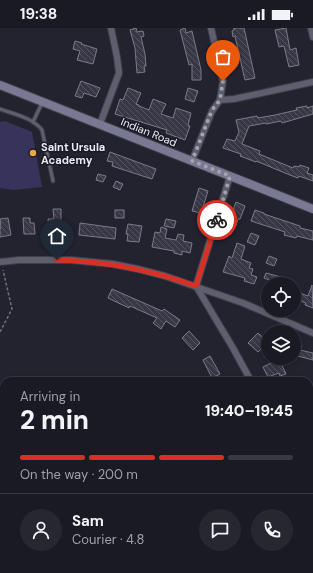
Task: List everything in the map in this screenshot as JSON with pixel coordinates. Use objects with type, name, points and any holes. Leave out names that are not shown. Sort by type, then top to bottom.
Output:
[{"type":"street","points":[[100,124],[119,73],[118,57],[111,28]]},
{"type":"street","points":[[192,161],[212,110],[220,100],[223,81],[211,28]]},
{"type":"street","points":[[311,28],[313,37]]},
{"type":"street","points":[[220,100],[234,99],[313,82]]},
{"type":"street","name":"Indian Road","points":[[0,84],[313,209]]},
{"type":"street","points":[[230,176],[196,286],[249,377]]},
{"type":"street","points":[[0,262],[19,260],[50,260],[113,264],[165,276],[196,286],[243,303],[313,333]]},
{"type":"lane","points":[[33,122],[43,102]]},
{"type":"lane","points":[[0,109],[33,122],[42,130],[53,181]]},
{"type":"path","points":[[0,332],[12,309],[3,270]]},
{"type":"shaded area","points":[[5,121],[32,132],[42,187],[13,190],[0,188],[0,122]]},
{"type":"building","points":[[136,28],[137,32],[143,31],[144,36],[141,37],[146,66],[144,66],[145,72],[137,73],[135,48],[130,30]]},
{"type":"building","points":[[185,28],[186,33],[192,31],[201,70],[201,80],[192,80],[192,64],[189,65],[180,30]]},
{"type":"building","points":[[234,28],[244,28],[255,78],[245,80],[235,36],[233,37],[232,31]]},
{"type":"building","points":[[286,28],[290,50],[296,48],[299,65],[289,67],[284,46],[279,47],[275,30]]},
{"type":"building","points":[[75,41],[97,49],[93,64],[77,60],[80,51],[73,49]]},
{"type":"building","points":[[81,81],[100,88],[96,97],[84,93],[82,98],[75,96]]},
{"type":"building","points":[[128,88],[141,93],[136,104],[149,110],[153,99],[166,104],[161,114],[173,118],[176,108],[191,113],[188,125],[190,126],[185,140],[166,133],[167,130],[115,114],[120,99],[123,100]]},
{"type":"building","points":[[188,88],[198,91],[194,102],[185,99]]},
{"type":"building","points":[[307,106],[307,108],[313,106],[313,114],[282,123],[281,121],[249,126],[242,144],[260,151],[259,154],[293,168],[294,166],[299,167],[300,165],[309,168],[307,173],[313,175],[313,181],[299,176],[298,178],[223,148],[227,139],[235,141],[239,132],[236,120],[257,116],[258,118],[275,115]]},
{"type":"building","points":[[110,152],[156,169],[152,179],[112,166],[113,162],[107,161]]},
{"type":"building","points":[[98,174],[106,176],[103,182],[96,180]]},
{"type":"building","points":[[116,181],[123,184],[120,190],[113,187]]},
{"type":"building","points":[[199,188],[208,191],[201,213],[192,211]]},
{"type":"building","points":[[236,202],[245,206],[236,226],[228,223]]},
{"type":"building","points":[[53,209],[61,209],[61,233],[49,233],[48,219],[54,219]]},
{"type":"building","points":[[115,210],[124,210],[124,218],[115,218]]},
{"type":"building","points":[[255,210],[300,226],[300,228],[313,231],[313,240],[297,236],[296,238],[284,235],[285,232],[251,221]]},
{"type":"building","points":[[8,218],[11,235],[0,237],[0,219]]},
{"type":"building","points":[[23,218],[30,218],[30,223],[34,223],[35,234],[24,234]]},
{"type":"building","points":[[166,219],[176,221],[174,228],[164,226]]},
{"type":"building","points":[[80,223],[116,228],[115,239],[79,235]]},
{"type":"building","points":[[128,224],[142,226],[139,242],[127,241],[128,234],[126,234]]},
{"type":"building","points":[[161,227],[167,229],[165,238],[176,240],[178,234],[184,235],[183,241],[192,243],[190,253],[182,251],[182,255],[174,253],[174,251],[152,247],[155,232],[160,233]]},
{"type":"building","points":[[251,233],[259,236],[255,245],[247,242]]},
{"type":"building","points":[[237,243],[245,246],[241,259],[251,263],[249,268],[253,269],[251,275],[257,277],[254,284],[244,281],[245,278],[223,272],[229,256],[232,258]]},
{"type":"building","points":[[269,256],[277,259],[274,266],[266,263]]},
{"type":"building","points":[[266,273],[281,277],[264,277]]},
{"type":"building","points":[[312,285],[313,308],[305,305],[306,303],[301,301],[301,294],[308,296]]},
{"type":"building","points":[[112,289],[162,311],[164,309],[180,320],[175,327],[166,321],[161,329],[153,323],[157,318],[130,306],[129,308],[108,298]]},
{"type":"building","points":[[189,331],[200,343],[193,350],[182,338]]},
{"type":"building","points":[[258,333],[261,336],[261,349],[258,352],[248,343]]},
{"type":"building","points":[[301,350],[313,353],[313,360],[301,357]]},
{"type":"building","points":[[210,356],[220,374],[212,377],[203,360]]},
{"type":"building","points":[[267,365],[282,365],[286,374],[280,376],[279,373],[268,377],[263,367]]},
{"type":"way so far","points":[[217,220],[230,176],[192,161],[212,110],[220,100],[223,81]]},
{"type":"place","name":"Saint Ursula Academy","points":[[33,153]]},
{"type":"route","points":[[57,260],[113,264],[165,276],[196,286],[217,220]]}]
